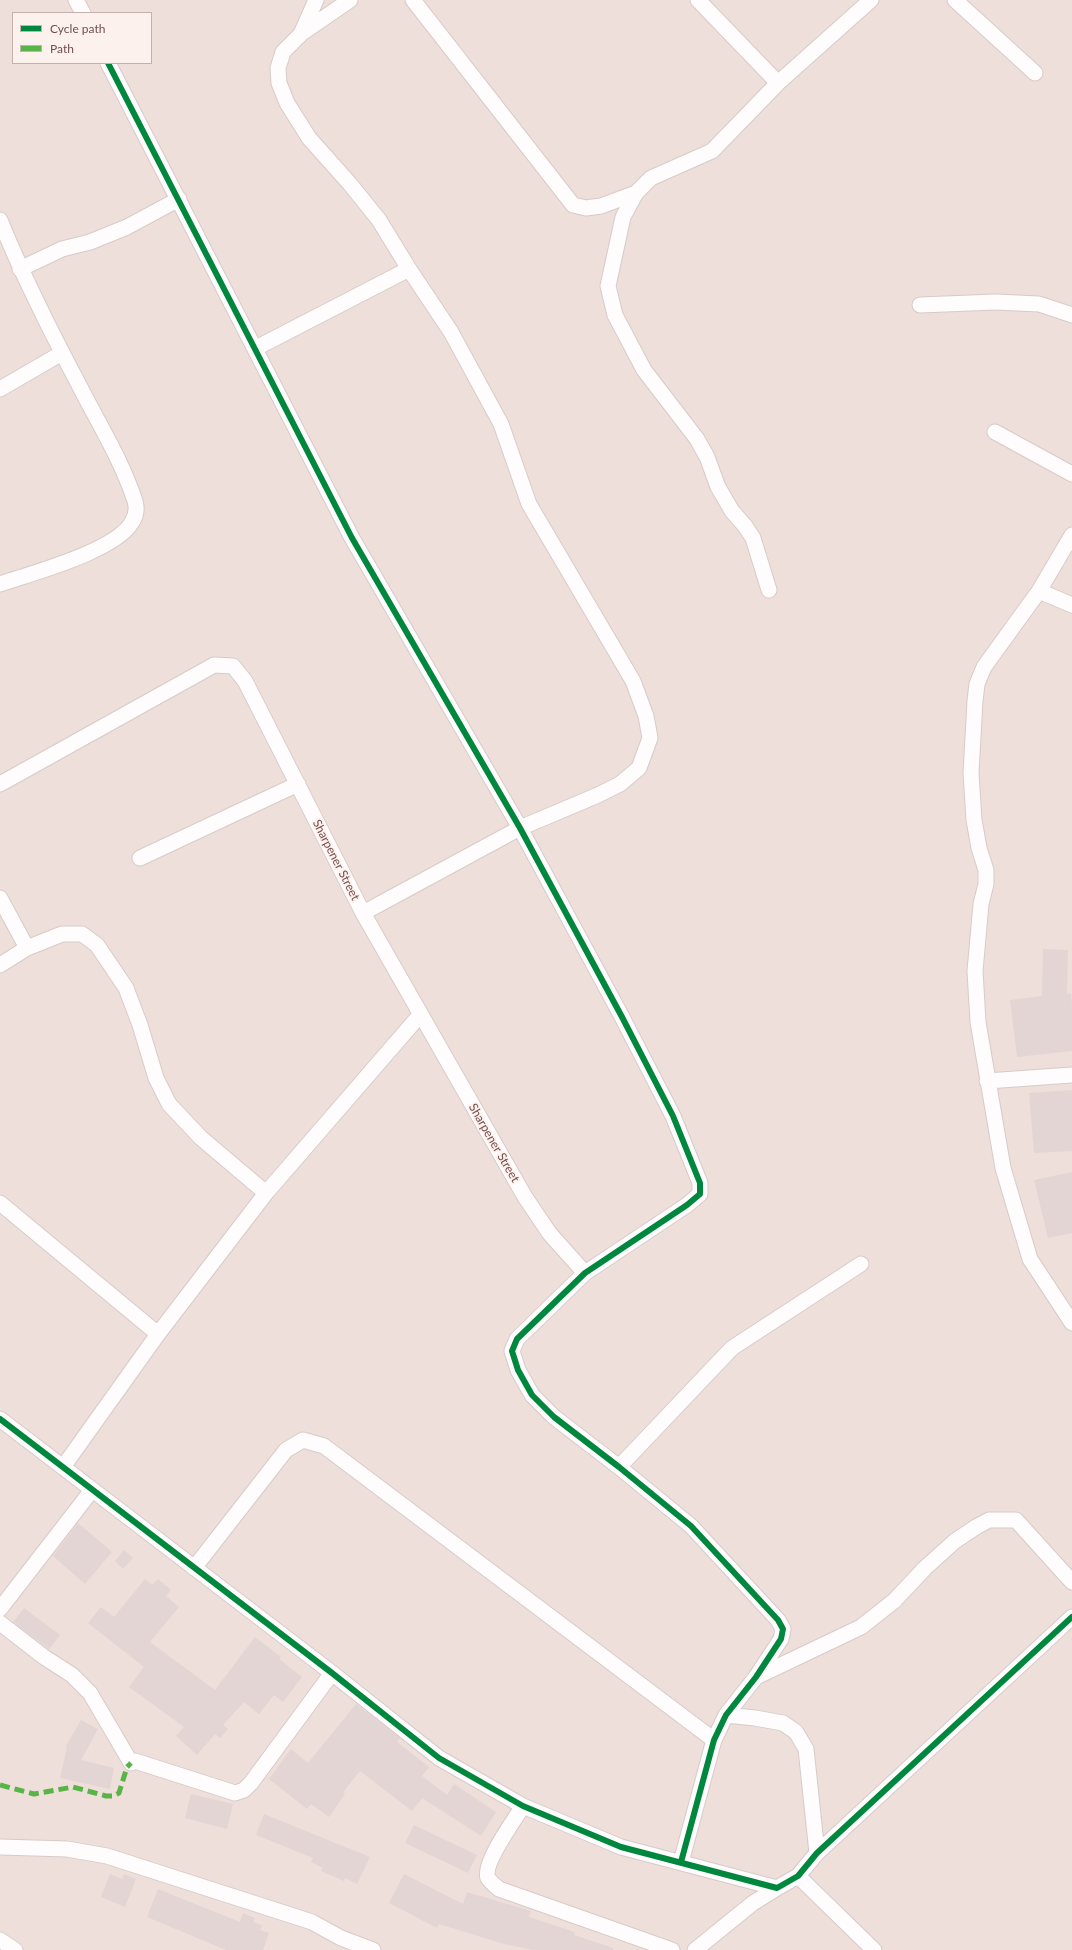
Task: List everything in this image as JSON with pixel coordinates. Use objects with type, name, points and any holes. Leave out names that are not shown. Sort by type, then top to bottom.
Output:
[{"type":"street","points":[[76,0],[82,12]]},
{"type":"street","points":[[301,34],[316,0]]},
{"type":"street","points":[[350,0],[301,34],[283,52],[278,68],[279,83],[287,104],[308,138],[350,184],[379,220],[409,269],[451,332],[501,424],[529,504],[633,681],[650,738],[639,768],[620,784],[598,795],[520,828],[363,913]]},
{"type":"street","points":[[413,0],[573,205],[586,208],[601,206],[636,193]]},
{"type":"street","points":[[698,0],[778,83]]},
{"type":"street","points":[[768,590],[753,538],[732,511],[718,487],[707,457],[697,439],[644,370],[615,315],[608,286],[623,217],[636,193],[651,178],[712,151],[778,83],[871,0]]},
{"type":"street","points":[[955,0],[1035,73]]},
{"type":"street","points":[[109,64],[256,348],[352,538],[520,828],[622,1017],[673,1116],[700,1183],[700,1194],[687,1205],[585,1273],[517,1339],[512,1351],[518,1370],[532,1395],[554,1417],[619,1467],[691,1526],[778,1620],[783,1629],[780,1639],[756,1677],[726,1715],[714,1740],[681,1862]]},
{"type":"street","points":[[20,269],[62,249],[90,242],[127,227],[179,199]]},
{"type":"street","points":[[0,220],[20,269],[112,448],[136,503],[136,516],[131,524],[123,533],[108,543],[75,558],[0,584]]},
{"type":"street","points":[[256,348],[409,269]]},
{"type":"street","points":[[920,305],[995,302],[1039,304],[1072,315]]},
{"type":"street","points":[[0,389],[62,353]]},
{"type":"street","points":[[995,432],[1072,474]]},
{"type":"street","points":[[1072,535],[1039,591],[984,667],[977,684],[975,700],[971,773],[974,820],[979,848],[986,870],[986,884],[981,904],[975,971],[978,1022],[1002,1168],[1030,1259],[1072,1323]]},
{"type":"street","points":[[1039,591],[1072,604]]},
{"type":"street","name":"Sharpener Street","points":[[0,784],[214,665],[233,666],[245,681],[363,913],[525,1197],[550,1234],[585,1273]]},
{"type":"street","points":[[140,858],[298,784]]},
{"type":"street","points":[[0,898],[27,948]]},
{"type":"street","points":[[0,965],[27,948],[62,934],[82,934],[97,945],[126,988],[140,1025],[156,1078],[169,1104],[201,1138],[266,1194]]},
{"type":"street","points":[[63,1467],[158,1334],[266,1194],[420,1015]]},
{"type":"street","points":[[988,1081],[1072,1075]]},
{"type":"street","points":[[0,1203],[158,1334]]},
{"type":"street","points":[[619,1467],[732,1348],[861,1264]]},
{"type":"street","points":[[0,1419],[332,1673],[439,1758],[523,1806],[620,1848],[681,1862],[777,1888]]},
{"type":"street","points":[[194,1568],[286,1450],[303,1440],[324,1446],[714,1740]]},
{"type":"street","points":[[0,1609],[92,1490]]},
{"type":"street","points":[[756,1677],[861,1627],[894,1601],[925,1568],[955,1541],[989,1520],[1016,1520],[1072,1582]]},
{"type":"street","points":[[695,1950],[753,1903],[798,1876],[817,1853],[1072,1618]]},
{"type":"street","points":[[0,1623],[44,1657],[72,1675],[90,1693],[131,1763],[135,1762],[235,1793],[244,1790],[251,1783],[332,1673]]},
{"type":"street","points":[[726,1715],[783,1723],[796,1732],[806,1749],[817,1853]]},
{"type":"street","points":[[523,1806],[487,1868],[488,1878],[499,1889],[672,1950]]},
{"type":"street","points":[[0,1847],[67,1849],[107,1856],[312,1922],[341,1938],[373,1950]]},
{"type":"street","points":[[798,1876],[874,1950]]},
{"type":"street","points":[[0,1940],[15,1950]]},
{"type":"shaded area","points":[[0,0],[1072,0],[1072,1950],[0,1950]]},
{"type":"building","points":[[1043,949],[1068,950],[1067,994],[1071,993],[1072,1051],[1017,1057],[1010,1000],[1042,996]]},
{"type":"building","points":[[1072,1090],[1072,1151],[1034,1153],[1029,1093]]},
{"type":"building","points":[[1072,1172],[1072,1233],[1048,1238],[1034,1180]]},
{"type":"building","points":[[78,1523],[112,1552],[85,1584],[53,1556]]},
{"type":"building","points":[[124,1550],[133,1558],[123,1569],[115,1561]]},
{"type":"building","points":[[145,1579],[152,1585],[158,1579],[171,1590],[166,1596],[179,1607],[150,1642],[215,1690],[255,1637],[281,1657],[279,1659],[302,1677],[283,1702],[274,1695],[259,1714],[244,1702],[223,1725],[228,1729],[220,1738],[215,1734],[197,1755],[176,1736],[184,1727],[129,1687],[144,1667],[88,1623],[101,1607],[114,1617]]},
{"type":"building","points":[[24,1608],[60,1635],[49,1649],[13,1622]]},
{"type":"building","points":[[356,1704],[400,1738],[397,1742],[429,1767],[422,1776],[447,1795],[454,1784],[496,1812],[481,1836],[422,1798],[412,1811],[360,1771],[343,1792],[345,1794],[329,1817],[311,1804],[307,1809],[269,1779],[291,1749],[308,1763]]},
{"type":"building","points":[[81,1720],[98,1729],[81,1760],[114,1768],[110,1789],[60,1778],[66,1746]]},
{"type":"building","points":[[191,1794],[233,1804],[227,1829],[185,1818]]},
{"type":"building","points":[[264,1814],[370,1857],[357,1884],[345,1878],[344,1881],[321,1871],[323,1868],[311,1862],[313,1858],[256,1835]]},
{"type":"building","points":[[414,1825],[477,1855],[468,1873],[405,1843]]},
{"type":"building","points":[[110,1874],[122,1879],[124,1874],[136,1879],[125,1907],[101,1897]]},
{"type":"building","points":[[404,1874],[463,1904],[467,1892],[531,1911],[529,1917],[575,1932],[574,1935],[613,1948],[613,1950],[533,1950],[504,1944],[439,1924],[437,1928],[389,1903]]},
{"type":"building","points":[[158,1889],[240,1922],[243,1913],[255,1918],[253,1922],[262,1925],[260,1930],[269,1933],[263,1950],[226,1950],[147,1917]]},
{"type":"marked path","points":[[0,1785],[34,1794],[73,1787],[106,1796],[113,1796],[119,1793],[127,1767],[131,1763]]},
{"type":"cycle path","points":[[109,64],[352,538],[520,828],[622,1017],[673,1116],[700,1183],[700,1194],[687,1205],[585,1273],[517,1339],[512,1351],[518,1370],[532,1395],[554,1417],[619,1467],[691,1526],[778,1620],[783,1629],[781,1639],[756,1677],[726,1715],[714,1740],[681,1862]]},
{"type":"cycle path","points":[[0,1419],[332,1673],[439,1758],[523,1806],[621,1847],[777,1888],[798,1876],[817,1853],[1072,1617]]}]
